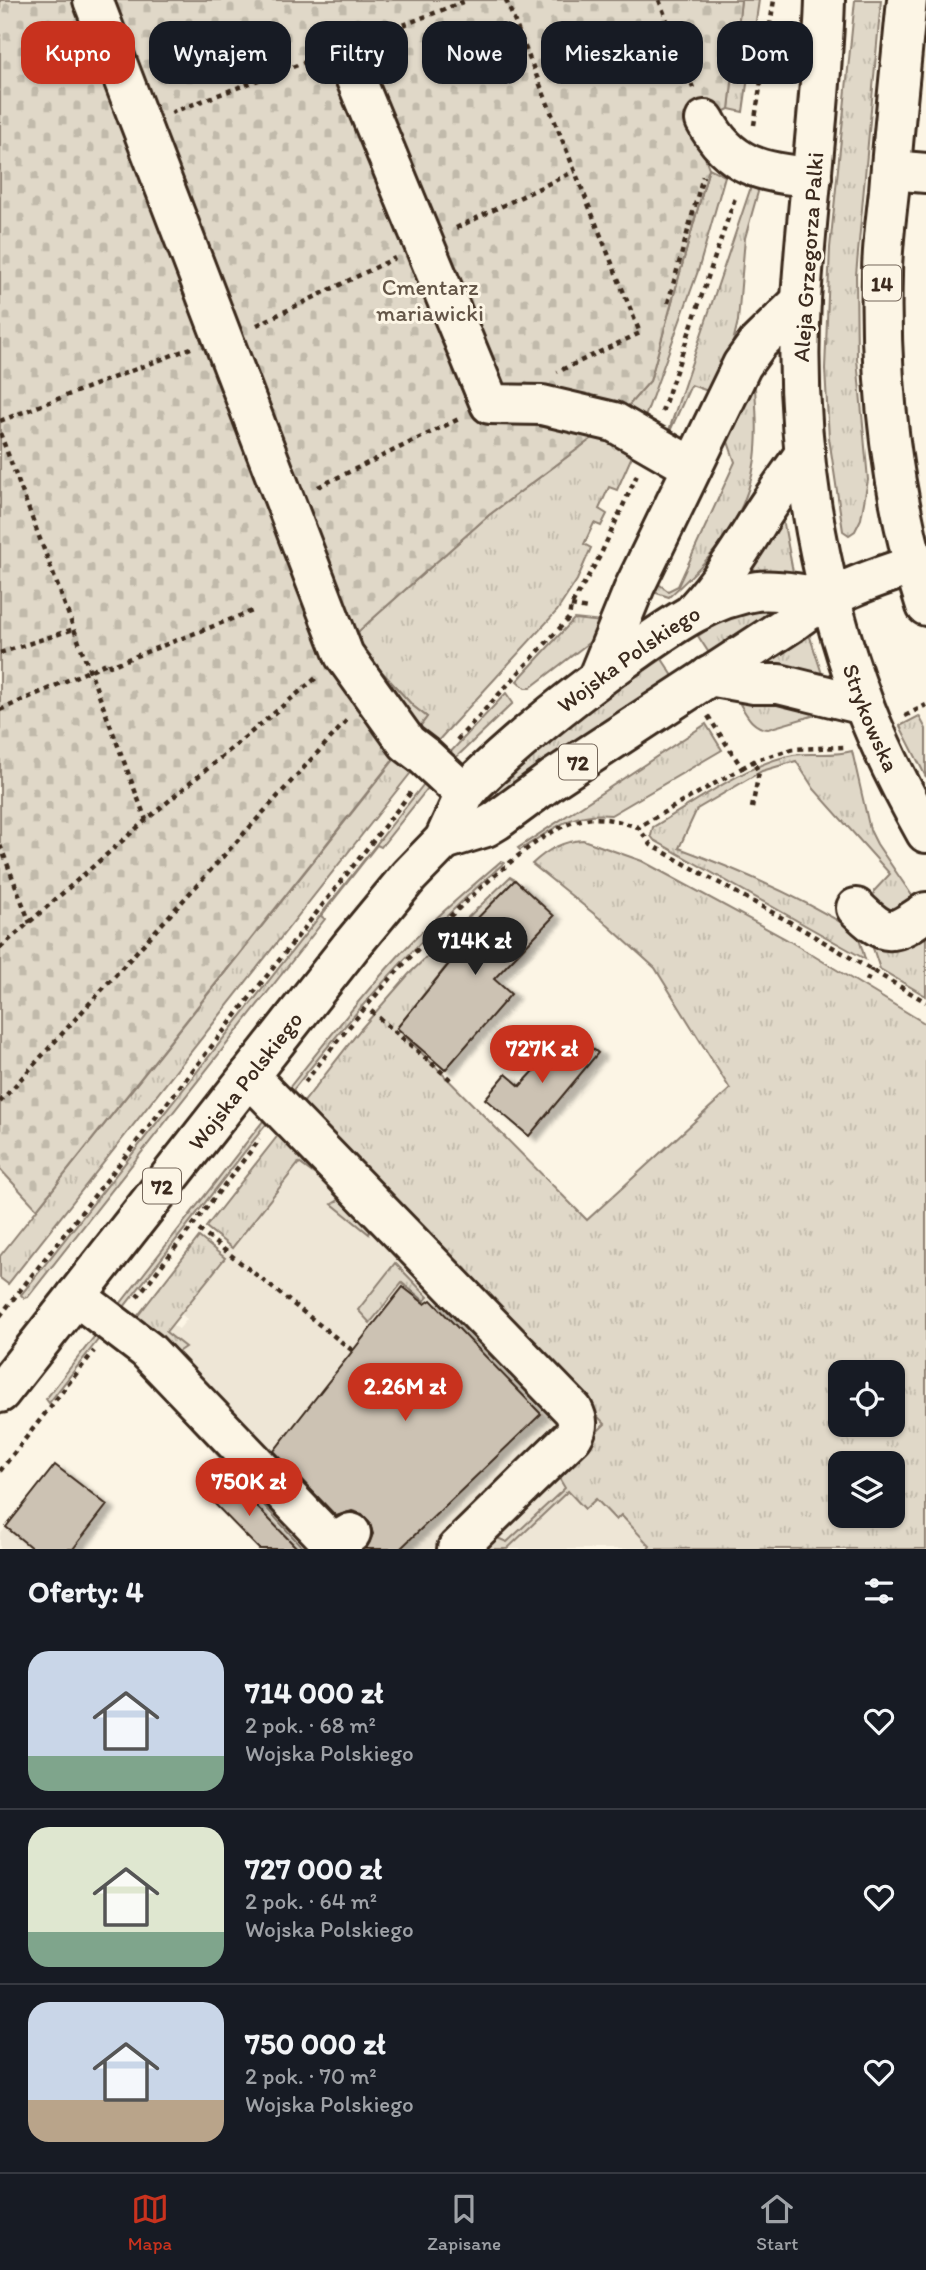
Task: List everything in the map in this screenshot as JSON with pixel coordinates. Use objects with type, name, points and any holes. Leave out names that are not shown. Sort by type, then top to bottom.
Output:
[{"type":"main road","points":[[93,0],[344,655],[371,694],[421,754],[465,793]]},
{"type":"main road","name":"Aleja Grzegorza Palki","points":[[825,0],[801,301],[800,359],[805,453],[813,516],[831,596]]},
{"type":"main road","name":"14","points":[[907,0],[908,171],[881,273],[882,330],[886,405],[894,464],[914,565],[926,606]]},
{"type":"main road","points":[[358,84],[490,404],[542,405],[614,422],[692,467]]},
{"type":"main road","points":[[705,120],[723,148],[746,162],[770,173],[812,177]]},
{"type":"main road","points":[[597,679],[632,594],[742,365],[758,344],[801,301]]},
{"type":"main road","name":"72","points":[[692,613],[717,586],[805,453]]},
{"type":"main road","name":"Wojska Polskiego","points":[[444,840],[486,827],[496,821],[553,779],[831,596],[914,565]]},
{"type":"main road","name":"Wojska Polskiego","points":[[0,1393],[374,917],[444,840],[465,793],[474,782],[509,749],[597,679],[692,613],[729,597],[759,591],[784,591],[813,597],[831,596]]},
{"type":"main road","name":"Strykowska","points":[[831,596],[864,705],[893,771],[926,833]]},
{"type":"main road","points":[[709,676],[754,684],[779,684],[864,705]]},
{"type":"main road","points":[[856,908],[875,926],[890,931],[908,925],[926,912]]},
{"type":"main road","points":[[249,1076],[578,1418],[578,1428],[573,1436],[457,1549]]},
{"type":"main road","points":[[76,1296],[147,1350],[325,1536],[339,1540],[351,1533]]},
{"type":"path","points":[[408,23],[468,0]]},
{"type":"path","points":[[506,0],[640,333],[553,374]]},
{"type":"path","points":[[659,0],[705,120]]},
{"type":"path","points":[[0,1316],[421,754],[569,618],[571,606],[600,556],[651,443],[727,225],[746,162],[757,112],[774,0]]},
{"type":"path","points":[[178,125],[173,112],[305,62]]},
{"type":"path","points":[[667,303],[705,167]]},
{"type":"path","points":[[252,312],[261,337]]},
{"type":"path","points":[[0,421],[221,337]]},
{"type":"path","points":[[315,474],[320,486],[490,404]]},
{"type":"path","points":[[0,433],[146,820]]},
{"type":"path","points":[[0,710],[109,662],[110,666],[255,610]]},
{"type":"path","points":[[0,653],[74,629]]},
{"type":"path","points":[[0,948],[146,820],[344,655]]},
{"type":"path","points":[[0,1102],[371,694]]},
{"type":"path","points":[[918,710],[926,705]]},
{"type":"path","points":[[709,718],[742,768]]},
{"type":"path","points":[[852,743],[837,749],[793,749],[753,762],[638,827],[651,845],[926,1002]]},
{"type":"path","points":[[752,808],[759,772],[753,762]]},
{"type":"path","points":[[0,845],[30,923]]},
{"type":"path","points":[[371,1011],[452,1081]]},
{"type":"path","points":[[199,1230],[353,1351]]},
{"type":"shaded area","points":[[304,1149],[747,1549],[305,1549],[135,1365],[168,1322],[179,1329],[187,1319],[177,1311]]},
{"type":"shaded area","points":[[6,1527],[33,1549],[0,1549],[0,1535]]},
{"type":"green space","name":"Cmentarz mariawicki","points":[[0,0],[741,0],[739,21],[717,21],[717,84],[732,84],[729,109],[693,126],[709,168],[650,381],[614,422],[489,515],[351,638],[413,706],[427,717],[37,1209],[0,1169]]},
{"type":"green space","points":[[741,0],[759,0],[756,21],[739,21]]},
{"type":"green space","points":[[855,0],[881,0],[856,275],[857,359],[868,480],[861,519],[855,531],[849,535],[843,531],[829,438],[825,369],[830,248]]},
{"type":"green space","points":[[732,84],[747,84],[743,112],[729,109]]},
{"type":"green space","points":[[709,168],[725,176],[698,271],[645,417],[628,406],[650,381]]},
{"type":"green space","points":[[752,184],[756,185],[758,192],[745,238],[738,321],[725,375],[708,391],[691,385],[665,442]]},
{"type":"green space","points":[[754,367],[757,425],[755,459],[751,481],[736,519],[713,552],[669,597],[647,590],[656,582],[668,591],[678,586],[735,462],[725,433]]},
{"type":"green space","points":[[603,430],[636,447],[617,490],[609,487],[599,509],[607,514],[601,526],[594,523],[584,544],[591,548],[577,580],[557,611],[436,743],[419,728],[427,717],[413,706],[351,638],[489,515]]},
{"type":"green space","points":[[778,523],[784,524],[793,572],[791,575],[747,574]]},
{"type":"green space","points":[[745,608],[780,609],[711,656],[698,636]]},
{"type":"green space","points":[[574,619],[603,622],[591,641],[530,688],[525,688],[517,681]]},
{"type":"green space","points":[[805,635],[810,637],[823,677],[760,665]]},
{"type":"green space","points":[[662,659],[675,679],[514,783],[491,801],[487,798],[489,792],[590,707]]},
{"type":"green space","points":[[506,693],[513,703],[449,764],[444,759]]},
{"type":"green space","points":[[758,700],[808,708],[819,714],[768,729],[763,728],[751,721],[740,704]]},
{"type":"green space","points":[[919,716],[926,729],[926,777],[900,726]]},
{"type":"green space","points":[[706,724],[722,750],[611,815],[573,819],[520,850],[518,848]]},
{"type":"green space","points":[[852,751],[870,830],[911,894],[911,902],[892,916],[873,899],[874,891],[890,874],[814,789],[796,761],[762,771],[697,809],[679,848],[770,886],[836,919],[857,932],[865,959],[651,836],[653,827],[758,766],[793,755]]},
{"type":"green space","points":[[397,756],[413,770],[8,1284],[0,1278],[0,1256]]},
{"type":"green space","points":[[431,775],[435,779],[381,847],[377,845],[321,916],[325,919],[28,1297],[24,1298],[21,1295]]},
{"type":"green space","points":[[583,840],[642,861],[786,939],[926,1024],[926,1549],[648,1549],[650,1546],[621,1515],[616,1520],[596,1499],[585,1509],[568,1491],[507,1549],[476,1549],[495,1537],[507,1542],[565,1488],[559,1478],[561,1467],[605,1424],[300,1107],[360,1030],[409,974],[510,877],[515,880],[397,1028],[587,1220],[730,1089],[655,968],[603,921],[532,864],[543,854],[568,842]]},
{"type":"green space","points":[[500,862],[504,863],[391,973],[290,1094],[289,1088],[391,964],[430,924]]},
{"type":"green space","points":[[926,935],[926,996],[880,969],[871,942]]},
{"type":"green space","points":[[267,1116],[271,1118],[120,1312],[117,1308]]},
{"type":"green space","points":[[283,1129],[319,1174],[318,1177],[299,1163],[232,1248],[206,1227]]},
{"type":"green space","points":[[342,1198],[372,1225],[369,1234],[332,1204]]},
{"type":"green space","points":[[199,1237],[225,1258],[166,1332],[185,1347],[176,1353],[133,1322]]},
{"type":"green space","points":[[395,1263],[428,1297],[424,1301],[402,1283],[370,1323],[358,1310]]},
{"type":"green space","points":[[101,1336],[49,1403],[46,1399],[94,1337]]},
{"type":"green space","points":[[135,1365],[318,1549],[304,1549]]},
{"type":"building","points":[[515,880],[554,916],[494,979],[511,994],[445,1070],[397,1028],[461,949],[454,942]]},
{"type":"building","points":[[571,1031],[598,1053],[529,1136],[485,1099],[506,1074],[520,1086]]},
{"type":"building","points":[[403,1287],[425,1304],[431,1300],[541,1414],[400,1549],[366,1549],[373,1534],[369,1521],[362,1514],[352,1511],[336,1516],[274,1451]]},
{"type":"building","points":[[55,1465],[107,1505],[73,1549],[33,1549],[6,1527]]},
{"type":"building","points":[[229,1478],[298,1549],[259,1549],[209,1498]]}]
